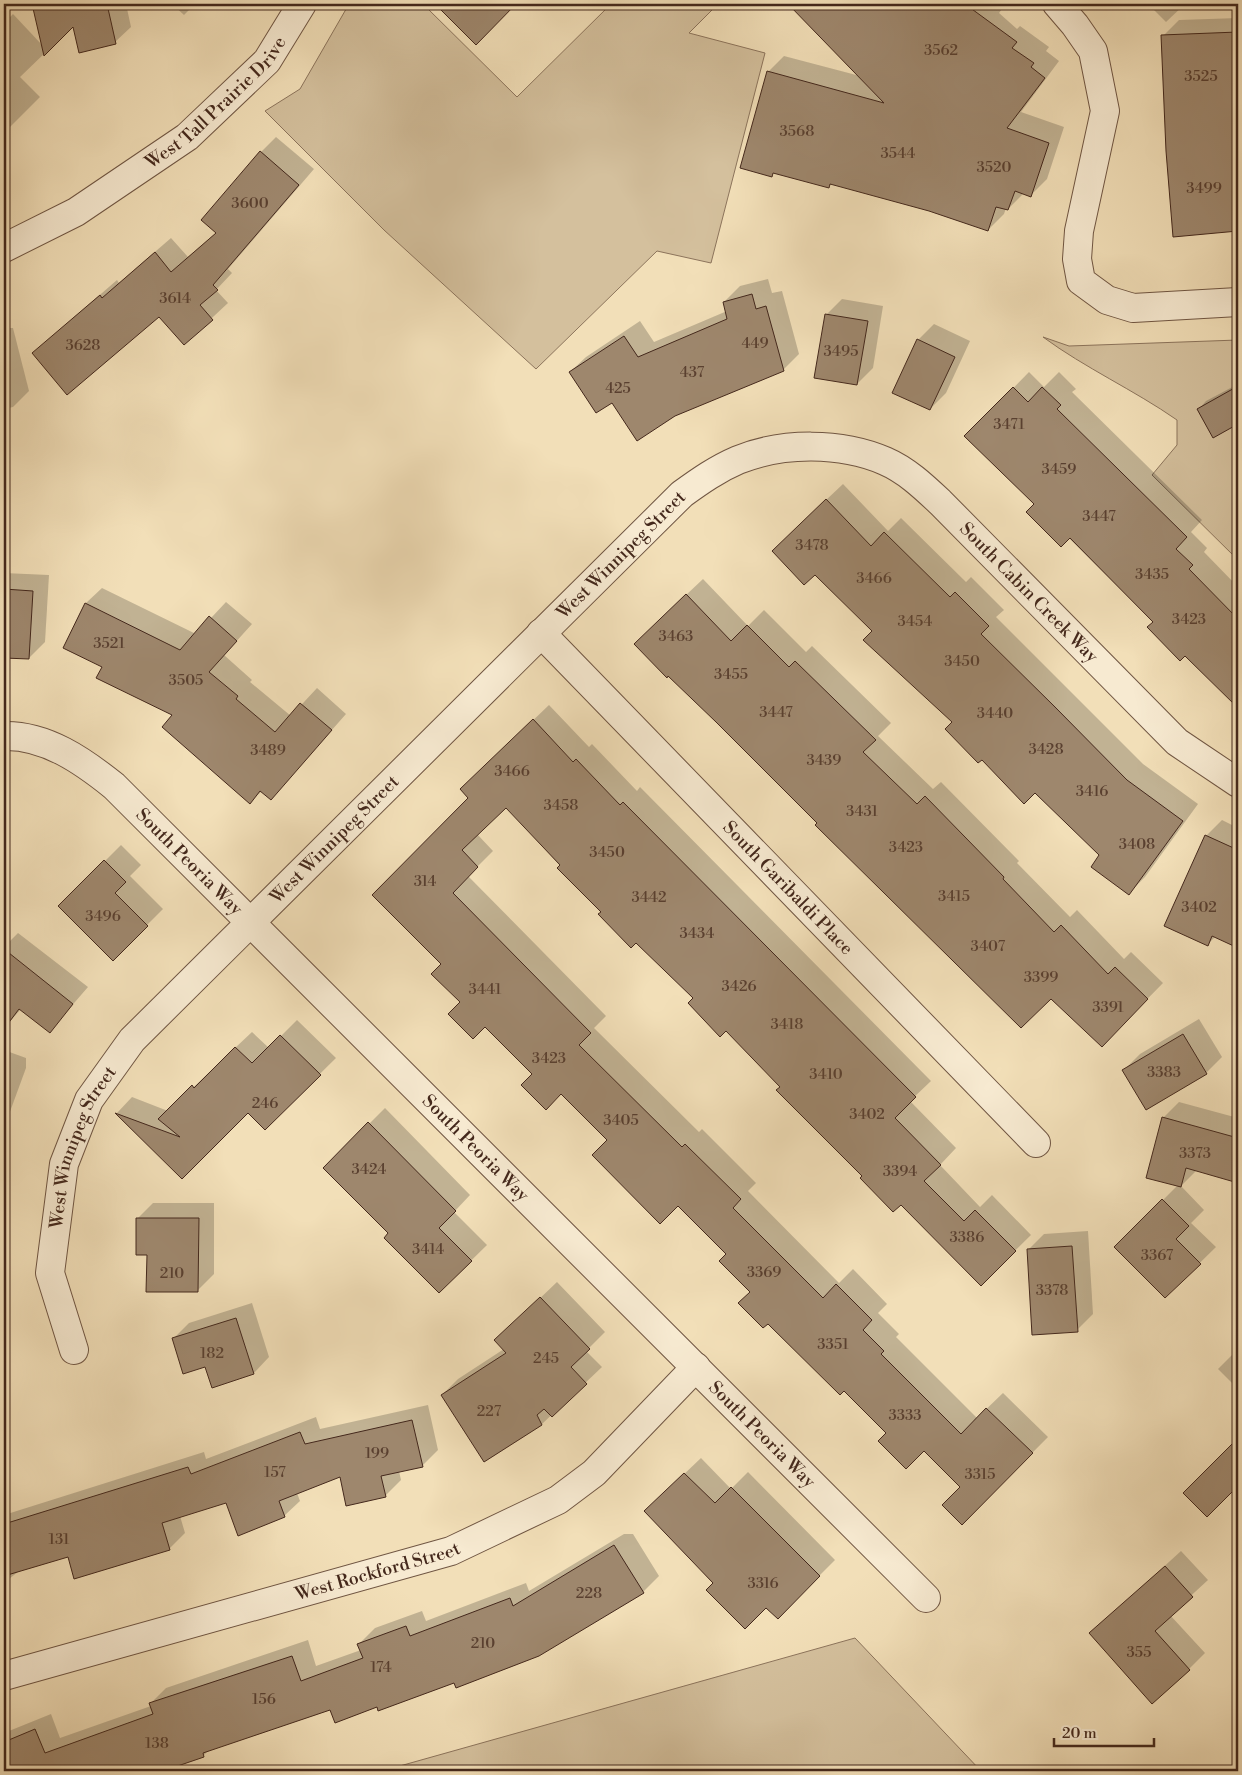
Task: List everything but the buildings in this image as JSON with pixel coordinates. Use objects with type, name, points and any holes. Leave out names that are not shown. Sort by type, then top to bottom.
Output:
[{"type":"street","name":"West Tall Prairie Drive","points":[[4,248],[76,212],[187,137],[266,62],[302,4]]},
{"type":"street","points":[[1057,4],[1075,24],[1093,51],[1105,111],[1079,231],[1077,258],[1081,281],[1107,300],[1133,308],[1238,302]]},
{"type":"street","name":"West Winnipeg Street","points":[[74,1350],[50,1273],[64,1164],[90,1100],[132,1040],[682,494],[709,475],[738,460],[761,453],[798,448]]},
{"type":"street","name":"South Cabin Creek Way","points":[[798,448],[853,451],[885,461],[914,478],[947,509],[1177,742],[1238,783]]},
{"type":"street","name":"South Garibaldi Place","points":[[541,633],[1036,1143]]},
{"type":"street","name":"South Peoria Way","points":[[4,736],[49,744],[84,762],[114,786],[926,1598]]},
{"type":"street","name":"West Rockford Street","points":[[4,1676],[451,1551],[558,1500],[594,1473],[696,1367]]},
{"type":"shaded area","points":[[349,4],[423,4],[517,97],[611,4],[718,4],[689,33],[765,53],[711,263],[657,251],[536,369],[384,230],[265,111],[300,89]]},
{"type":"shaded area","points":[[1043,337],[1069,346],[1238,340],[1238,560],[1152,475],[1177,445],[1177,420]]},
{"type":"shaded area","points":[[855,1638],[981,1771],[382,1771]]}]
